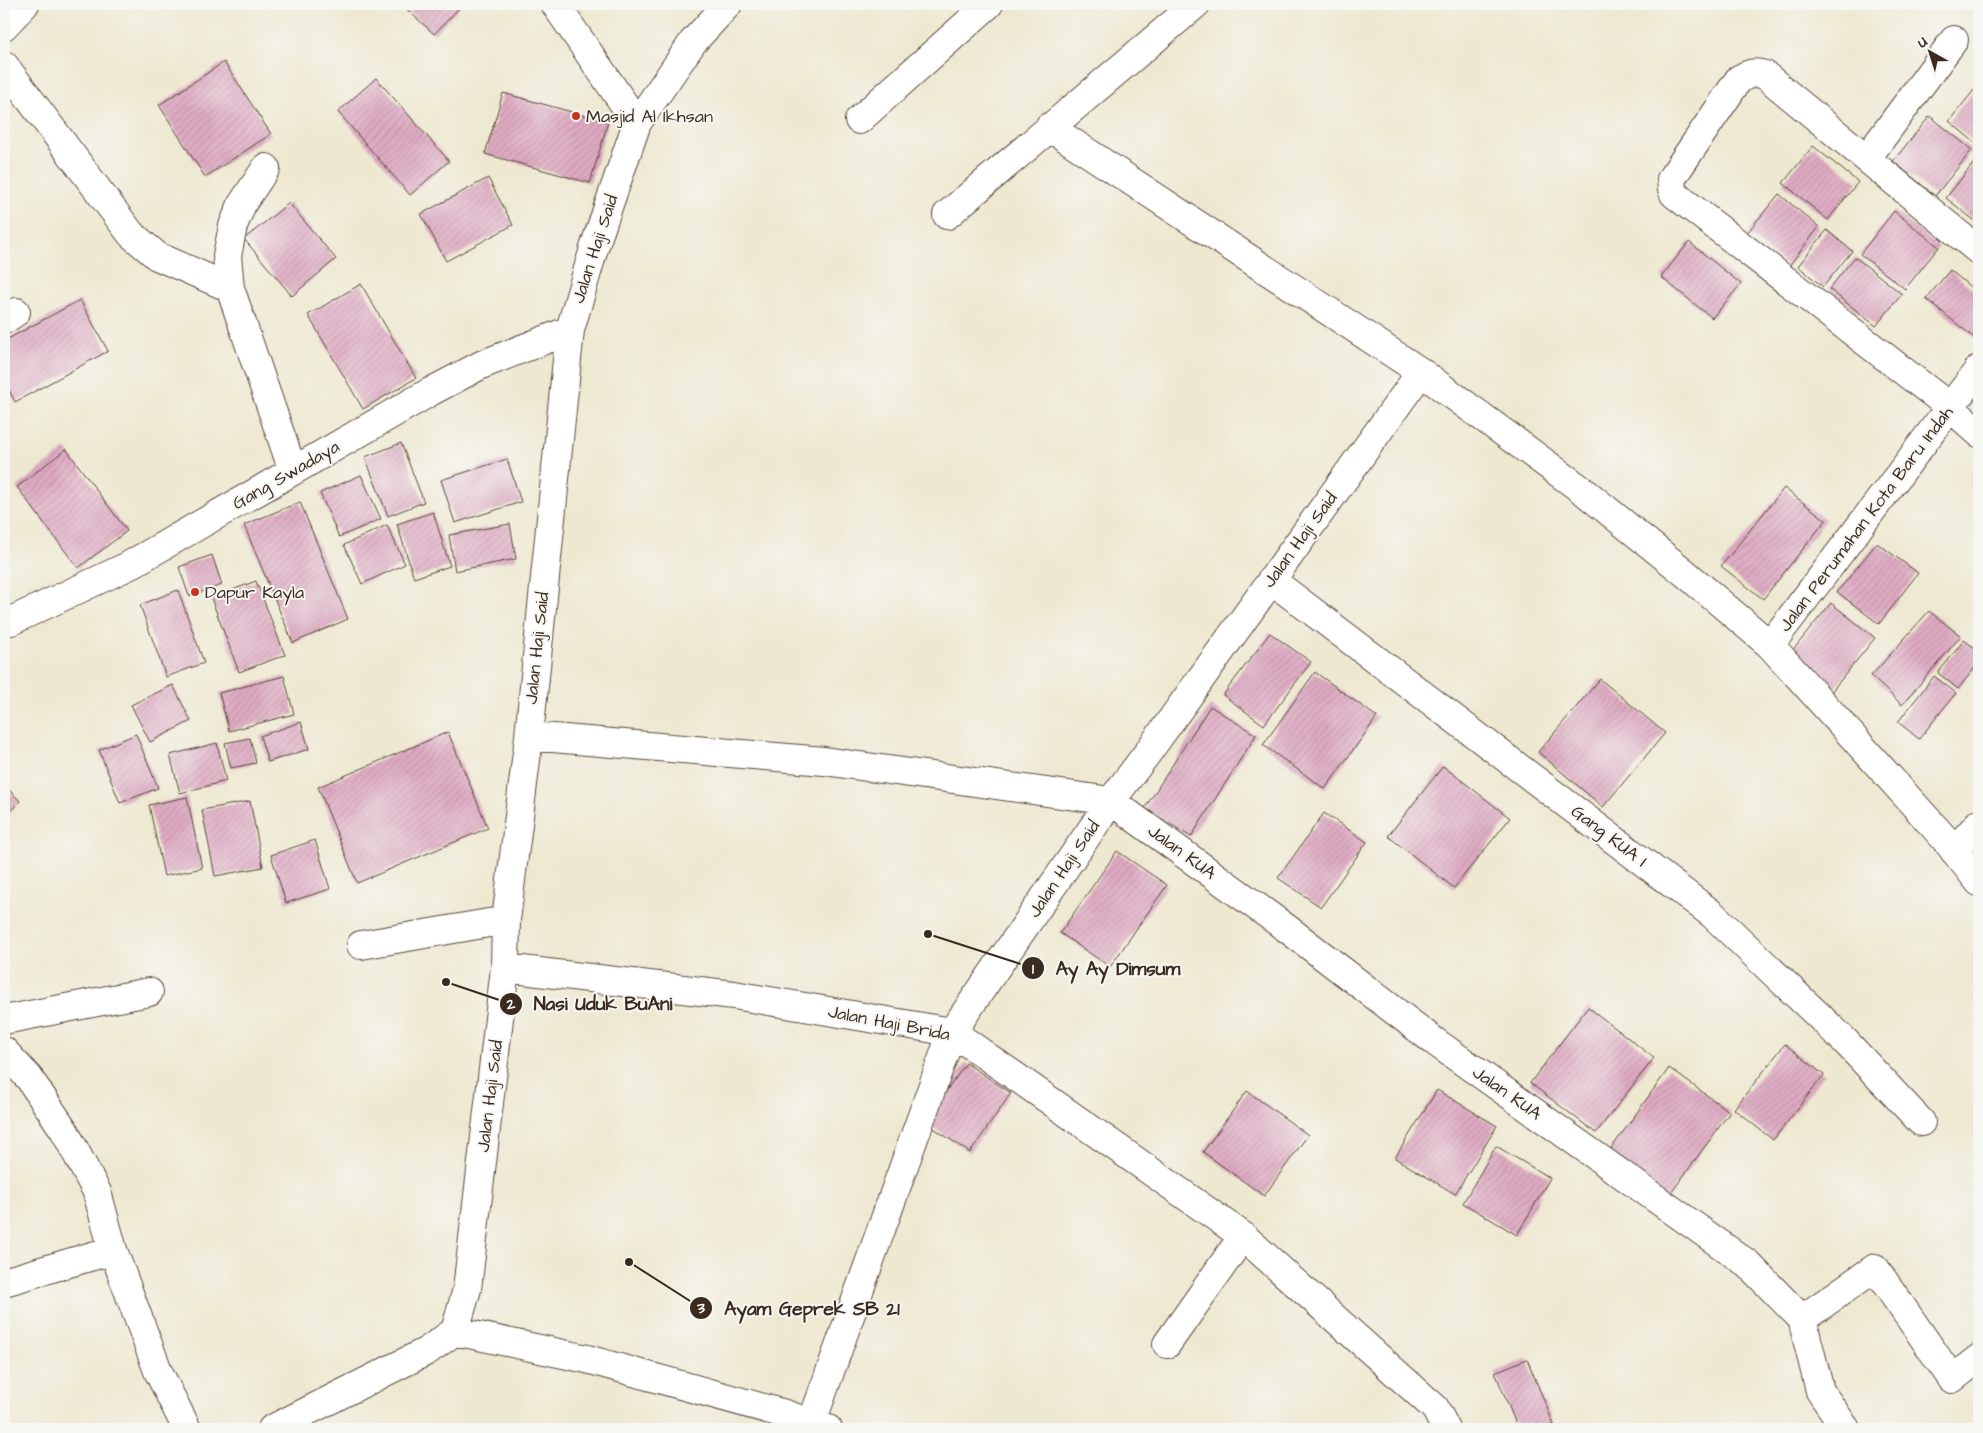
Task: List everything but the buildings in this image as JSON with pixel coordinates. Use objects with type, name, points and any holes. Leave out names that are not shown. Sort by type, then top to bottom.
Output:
[{"type":"street","points":[[4,26],[25,4]]},
{"type":"street","points":[[555,4],[637,123]]},
{"type":"street","name":"Jalan Haji Said","points":[[728,4],[693,42],[637,123],[594,245],[570,330],[528,736],[506,920],[505,968],[467,1289],[455,1331],[587,1359],[780,1421],[820,1426],[952,1032],[1111,801],[1420,372]]},
{"type":"street","points":[[859,120],[989,4]]},
{"type":"street","points":[[947,215],[1196,4]]},
{"type":"street","points":[[1867,158],[1954,40]]},
{"type":"street","points":[[4,65],[131,234],[158,256],[230,288]]},
{"type":"street","points":[[1979,251],[1765,75],[1754,72],[1739,79],[1671,179],[1674,194],[1950,407],[1979,433]]},
{"type":"street","points":[[1049,127],[1420,372],[1586,493],[1685,573],[1770,645],[1954,851],[1979,882]]},
{"type":"street","points":[[266,168],[242,204],[233,226],[227,256],[230,288],[294,471]]},
{"type":"street","name":"Gang Swadaya","points":[[4,622],[11,621],[128,566],[430,392],[481,365],[570,330]]},
{"type":"street","name":"Jalan Perumahan Kota Baru Indah","points":[[1770,645],[1979,369]]},
{"type":"street","name":"Gang KUA I","points":[[1271,580],[1712,914],[1844,1040],[1921,1122]]},
{"type":"street","points":[[528,736],[824,760],[1111,801]]},
{"type":"street","name":"Jalan KUA","points":[[1111,801],[1289,930],[1434,1041],[1748,1264],[1802,1319]]},
{"type":"street","points":[[1954,851],[1979,823]]},
{"type":"street","points":[[361,945],[506,920]]},
{"type":"street","name":"Jalan Haji Brida","points":[[505,968],[734,995],[952,1032],[1244,1236],[1435,1408],[1446,1429]]},
{"type":"street","points":[[4,1020],[149,992]]},
{"type":"street","points":[[4,1051],[30,1078],[64,1130],[97,1192],[113,1250],[158,1371],[188,1429]]},
{"type":"street","points":[[1167,1344],[1244,1236]]},
{"type":"street","points":[[4,1282],[113,1250]]},
{"type":"street","points":[[1846,1429],[1820,1391],[1802,1319],[1875,1268],[1952,1379],[1979,1358]]},
{"type":"street","points":[[272,1429],[427,1351],[455,1331]]},
{"type":"place","name":"Masjid Al Ikhsan","points":[[576,116]]},
{"type":"place","name":"Dapur Kayla","points":[[195,592]]},
{"type":"place","name":"Ay Ay Dimsum","points":[[928,934]]},
{"type":"place","name":"Nasi Uduk BuAni","points":[[446,982]]},
{"type":"place","name":"Ayam Geprek SB 21","points":[[629,1262]]}]
